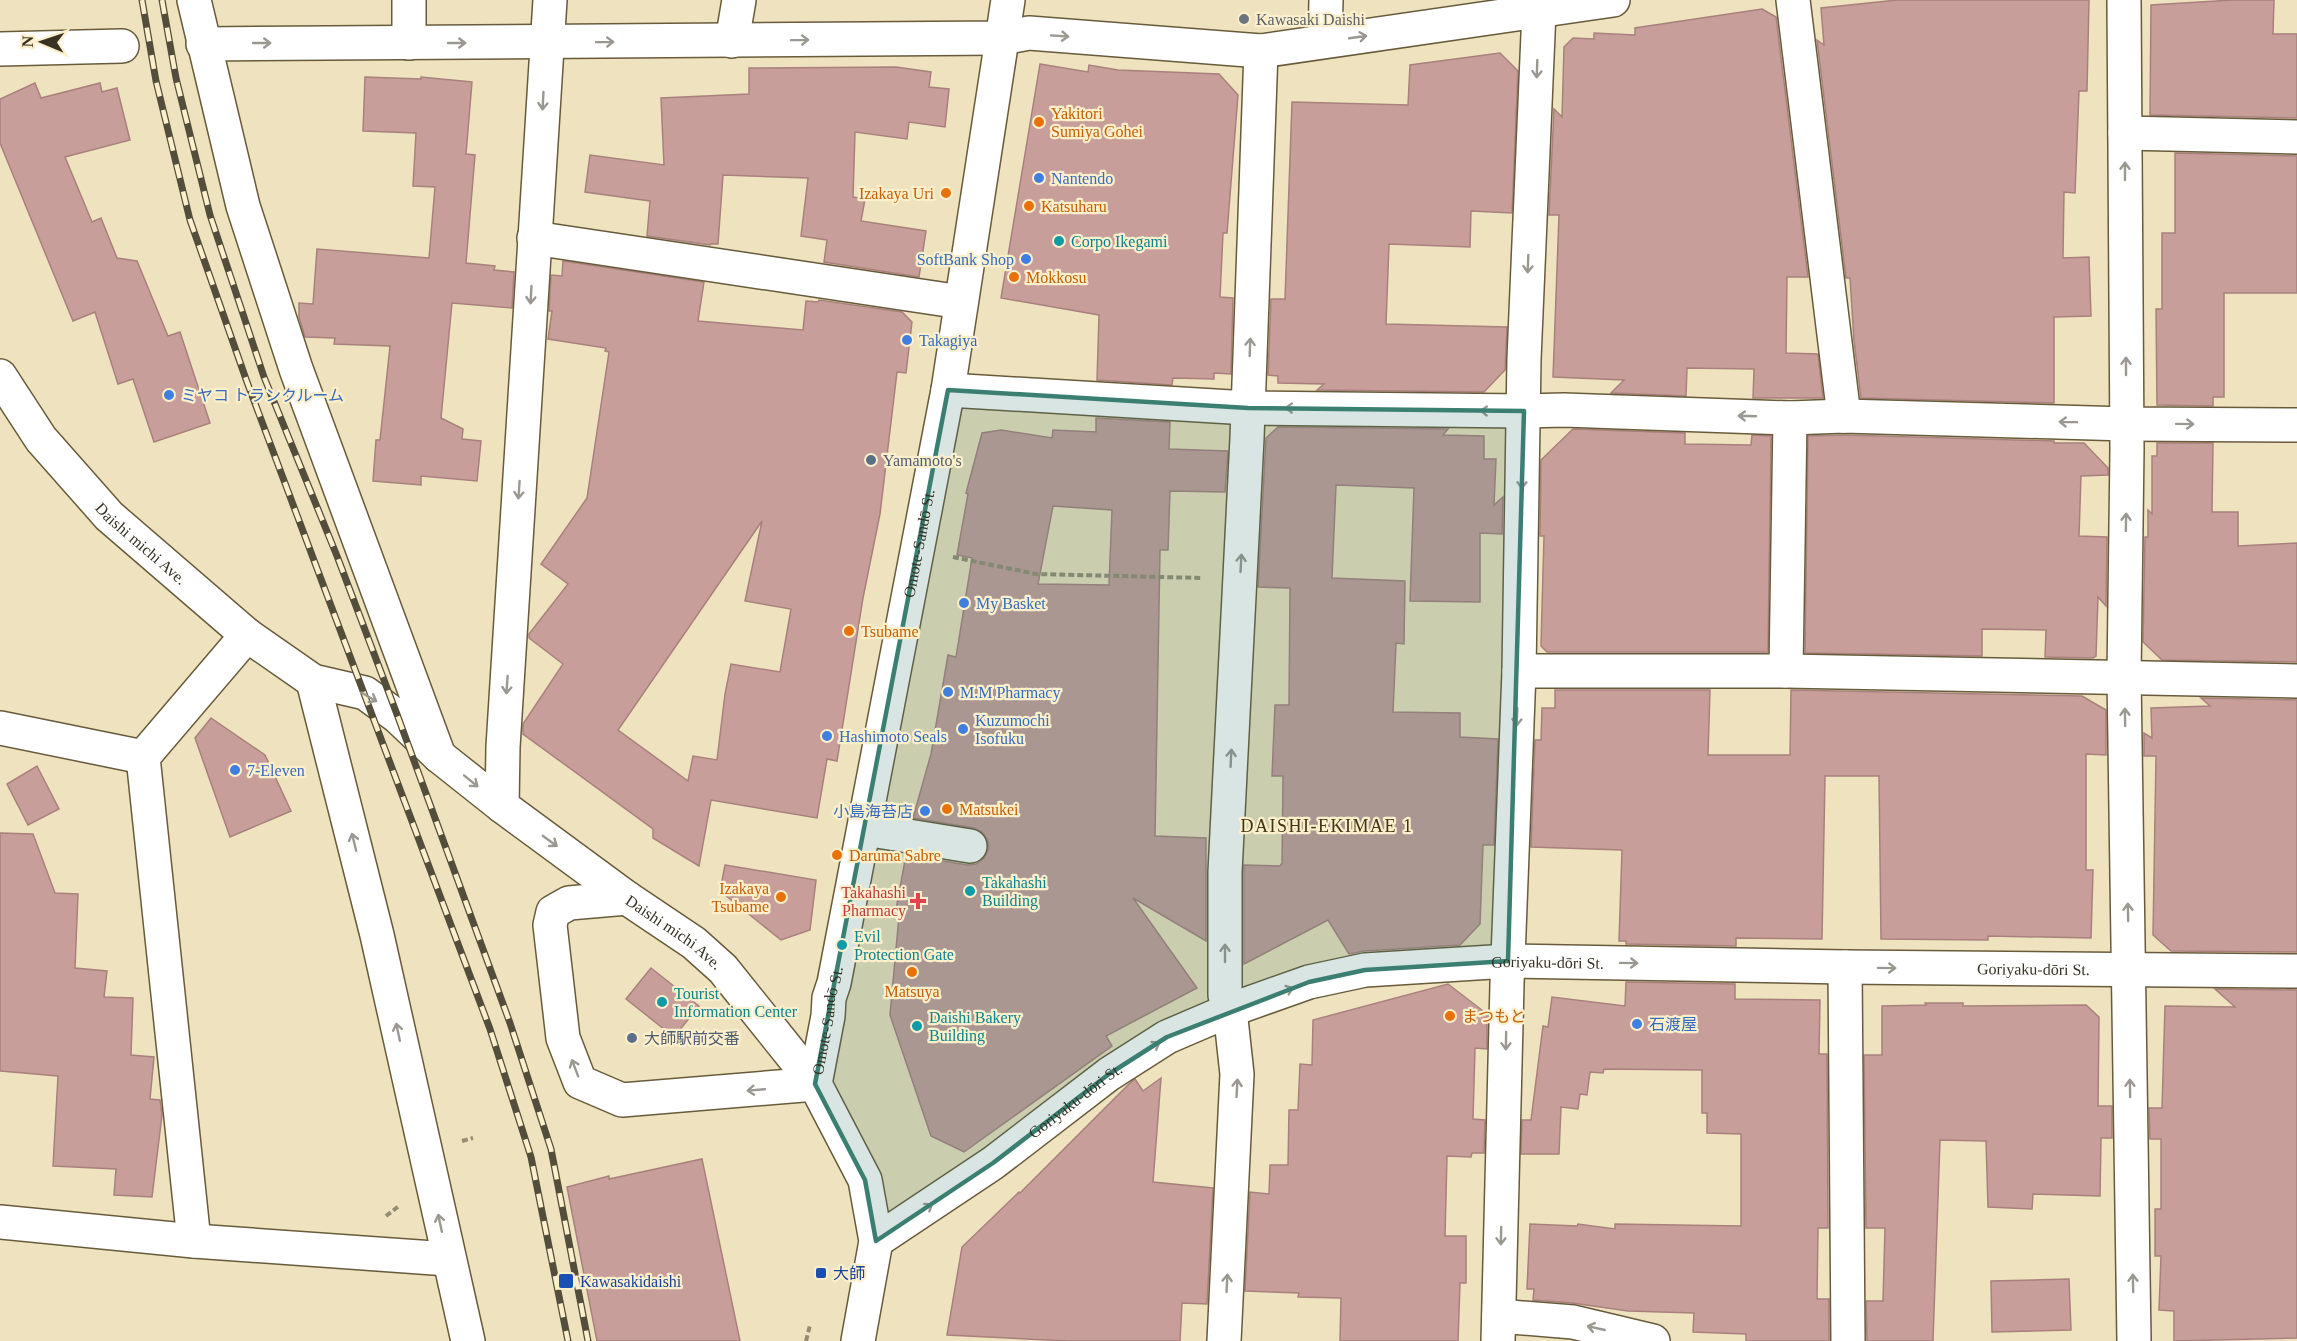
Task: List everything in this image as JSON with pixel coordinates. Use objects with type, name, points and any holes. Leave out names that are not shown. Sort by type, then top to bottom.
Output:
[{"type":"main road","points":[[194,0],[243,206],[292,358],[440,756]]},
{"type":"main road","points":[[409,0],[409,43]]},
{"type":"main road","points":[[502,806],[502,747],[550,0]]},
{"type":"main road","points":[[732,40],[739,0]]},
{"type":"main road","name":"Omote-Sandō St.","points":[[815,1084],[828,1016],[829,998],[865,829],[948,390],[1008,0]]},
{"type":"main road","points":[[1325,41],[1326,0]]},
{"type":"main road","points":[[203,44],[1002,38],[1029,33],[1261,51],[1613,0]]},
{"type":"main road","points":[[1793,0],[1844,416]]},
{"type":"main road","points":[[2124,0],[2127,424],[2124,676],[2134,1341]]},
{"type":"main road","points":[[1539,11],[1524,411],[1519,671],[1498,1329],[1573,1323],[1651,1341]]},
{"type":"main road","points":[[0,50],[72,37],[122,46]]},
{"type":"main road","points":[[1224,1341],[1237,1074],[1230,1010],[1225,995],[1225,872],[1248,408],[1261,51]]},
{"type":"main road","points":[[2125,133],[2297,137]]},
{"type":"main road","points":[[534,238],[961,302]]},
{"type":"main road","name":"Daishi michi Ave.","points":[[0,376],[41,440],[109,516],[247,635],[313,681],[365,693],[398,717],[440,756],[502,806],[627,898],[694,943],[723,969],[815,1084],[865,1180],[876,1241],[858,1341]]},
{"type":"main road","points":[[948,390],[1248,408],[1564,410],[1790,418],[1844,416],[2127,424],[2297,425]]},
{"type":"main road","points":[[1786,671],[1790,418]]},
{"type":"main road","points":[[194,1241],[143,757],[247,635]]},
{"type":"main road","points":[[1519,671],[1786,671],[2297,681]]},
{"type":"main road","points":[[313,681],[377,935],[468,1341]]},
{"type":"main road","points":[[0,729],[143,757]]},
{"type":"main road","points":[[865,829],[970,846]]},
{"type":"main road","points":[[627,898],[569,903],[553,912],[550,925],[563,1038],[580,1082],[622,1100],[815,1084]]},
{"type":"main road","name":"Goriyaku-dōri St.","points":[[876,1241],[993,1163],[1108,1074],[1167,1038],[1230,1010],[1309,982],[1365,970],[1508,961],[2128,971],[2297,971]]},
{"type":"main road","points":[[1845,967],[1848,1341]]},
{"type":"main road","points":[[0,1222],[194,1241],[448,1259]]},
{"type":"main road","points":[[858,1341],[864,1341]]},
{"type":"path","points":[[917,554],[945,555],[1036,574],[1240,578]]},
{"type":"path","points":[[462,1141],[473,1138]]},
{"type":"path","points":[[806,1341],[810,1324]]},
{"type":"highlighted area","points":[[948,390],[1248,408],[1524,411],[1508,961],[1365,970],[1309,982],[1167,1037],[1109,1074],[993,1163],[876,1241],[865,1180],[815,1084]]},
{"type":"building","points":[[1897,0],[2089,0],[2087,91],[2079,91],[2075,193],[2064,192],[2063,258],[2089,257],[2091,316],[2054,317],[2054,403],[1861,398],[1850,278],[1846,278],[1817,40],[1824,45],[1821,8]]},
{"type":"building","points":[[2274,0],[2273,34],[2297,34],[2297,118],[2150,115],[2151,5]]},
{"type":"building","points":[[1762,9],[1776,17],[1808,277],[1787,277],[1786,353],[1818,354],[1823,398],[1753,398],[1754,369],[1687,368],[1686,396],[1611,393],[1624,380],[1553,377],[1559,215],[1549,215],[1554,109],[1562,117],[1564,47],[1573,38],[1594,39],[1594,33],[1635,35],[1635,28]]},
{"type":"building","points":[[1500,53],[1518,71],[1512,213],[1471,211],[1470,247],[1389,244],[1386,324],[1507,327],[1505,370],[1484,392],[1317,390],[1324,384],[1278,383],[1278,376],[1268,375],[1271,299],[1285,299],[1292,102],[1408,105],[1410,65]]},
{"type":"building","points":[[1040,64],[1088,72],[1089,65],[1118,70],[1219,74],[1238,95],[1227,233],[1223,233],[1220,297],[1233,298],[1231,374],[1214,373],[1214,379],[1173,378],[1172,385],[1097,380],[1099,315],[1001,298]]},
{"type":"building","points":[[896,67],[931,72],[929,87],[949,89],[945,127],[909,122],[907,139],[855,132],[853,197],[865,199],[861,221],[926,231],[919,277],[824,262],[827,240],[801,236],[808,178],[723,175],[718,244],[710,245],[647,236],[650,201],[585,192],[590,155],[664,165],[661,98],[749,94],[749,68]]},
{"type":"building","points":[[365,77],[421,79],[421,77],[472,82],[466,154],[475,155],[466,263],[495,266],[494,270],[514,272],[512,308],[452,303],[441,418],[463,429],[462,439],[481,441],[477,481],[421,476],[421,485],[373,481],[376,440],[380,440],[390,346],[334,344],[335,338],[305,337],[299,317],[299,303],[313,304],[317,249],[429,258],[435,187],[413,186],[416,133],[363,131]]},
{"type":"building","points":[[35,83],[41,98],[100,83],[102,92],[117,88],[130,140],[65,157],[92,222],[101,218],[117,258],[137,261],[168,336],[180,332],[210,423],[154,442],[133,379],[118,384],[95,312],[73,321],[0,143],[0,99]]},
{"type":"building","points":[[2175,153],[2297,156],[2297,293],[2224,293],[2224,397],[2213,397],[2213,406],[2157,405],[2156,309],[2162,309],[2162,233],[2175,233]]},
{"type":"building","points":[[563,261],[704,282],[698,321],[803,330],[806,301],[818,302],[819,300],[902,312],[912,322],[906,373],[897,372],[880,514],[863,598],[837,761],[827,759],[817,818],[711,800],[699,866],[653,838],[653,829],[523,734],[523,724],[563,664],[529,638],[529,634],[568,584],[541,564],[587,498],[609,352],[605,351],[606,348],[548,339],[552,311],[549,311],[551,275],[562,276]],"holes":[[[762,521],[745,601],[791,609],[780,672],[731,664],[717,760],[693,756],[688,781],[618,730]]]},
{"type":"building","points":[[1096,418],[1170,422],[1169,449],[1228,451],[1225,492],[1170,491],[1168,550],[1160,550],[1155,836],[1206,838],[1206,941],[1133,898],[1197,988],[1106,1036],[1112,1046],[964,1152],[931,1136],[890,1015],[899,916],[895,915],[906,855],[968,865],[976,864],[984,858],[989,848],[982,832],[974,828],[913,818],[931,754],[948,655],[956,657],[972,558],[957,555],[968,494],[966,493],[982,433],[1001,430],[1052,438],[1053,430],[1096,432]],"holes":[[[1053,506],[1112,510],[1109,585],[1038,584]]]},
{"type":"building","points":[[1278,427],[1448,429],[1443,435],[1484,436],[1484,459],[1496,459],[1494,505],[1503,497],[1502,534],[1480,533],[1480,602],[1410,601],[1414,488],[1336,485],[1332,578],[1405,581],[1404,644],[1396,643],[1393,712],[1460,713],[1460,737],[1498,739],[1494,845],[1483,845],[1480,924],[1460,945],[1349,954],[1328,920],[1244,964],[1244,865],[1280,866],[1282,863],[1283,776],[1272,776],[1275,705],[1289,705],[1290,588],[1258,587],[1266,438]]},
{"type":"building","points":[[1573,429],[1685,433],[1685,444],[1751,445],[1752,435],[1771,436],[1768,652],[1547,652],[1541,646],[1544,536],[1540,536],[1541,460]]},
{"type":"building","points":[[1844,435],[2084,443],[2108,468],[2108,475],[2081,476],[2079,536],[2107,537],[2106,606],[2098,597],[2096,656],[2093,658],[2045,657],[2046,630],[1982,629],[1982,656],[1805,653],[1808,436]]},
{"type":"building","points":[[2157,443],[2213,443],[2212,512],[2238,512],[2238,546],[2297,543],[2297,662],[2162,660],[2143,642],[2145,537],[2148,537],[2148,510],[2152,514],[2152,456],[2157,456]]},
{"type":"building","points":[[1555,690],[1710,690],[1708,755],[1790,755],[1791,690],[2082,696],[2106,710],[2106,755],[2086,754],[2086,870],[2093,870],[2091,938],[1988,936],[1988,940],[1881,939],[1879,776],[1825,776],[1822,939],[1736,938],[1736,946],[1626,944],[1626,941],[1619,941],[1622,850],[1531,847],[1535,740],[1541,740],[1542,708],[1555,708]]},
{"type":"building","points":[[2201,698],[2297,700],[2297,952],[2171,951],[2153,935],[2156,756],[2144,756],[2144,733],[2152,738],[2151,708],[2210,706]]},
{"type":"building","points":[[211,718],[265,755],[291,811],[230,837],[195,738]]},
{"type":"building","points":[[37,766],[59,809],[28,825],[7,784]]},
{"type":"building","points":[[0,833],[33,834],[55,893],[78,894],[75,968],[107,971],[104,997],[133,998],[131,1055],[154,1057],[150,1099],[160,1100],[162,1115],[152,1197],[114,1195],[116,1169],[53,1166],[58,1076],[0,1071]]},
{"type":"building","points":[[725,865],[816,880],[810,930],[781,940],[720,891]]},
{"type":"building","name":"Tourist Information Center","points":[[651,968],[699,1006],[674,1037],[626,999]]},
{"type":"building","points":[[1626,982],[1735,984],[1735,999],[1820,1000],[1819,1054],[1827,1054],[1828,1228],[1818,1228],[1817,1299],[1829,1299],[1829,1341],[1746,1341],[1746,1334],[1693,1332],[1694,1313],[1628,1311],[1533,1300],[1534,1289],[1527,1289],[1530,1224],[1577,1226],[1578,1224],[1615,1229],[1615,1224],[1741,1226],[1741,1134],[1707,1133],[1707,1113],[1702,1113],[1702,1070],[1604,1069],[1603,1073],[1590,1072],[1587,1095],[1580,1094],[1578,1109],[1561,1107],[1559,1154],[1521,1154],[1522,1120],[1531,1120],[1543,1026],[1548,1027],[1552,997],[1625,1006]]},
{"type":"building","points":[[1448,984],[1487,1014],[1487,1049],[1475,1048],[1473,1119],[1485,1120],[1484,1153],[1472,1153],[1471,1157],[1447,1156],[1445,1236],[1466,1236],[1466,1283],[1460,1283],[1458,1341],[1340,1341],[1341,1298],[1298,1297],[1299,1293],[1245,1291],[1250,1192],[1269,1194],[1270,1165],[1288,1165],[1289,1110],[1298,1110],[1300,1064],[1312,1065],[1313,1020]]},
{"type":"building","points":[[2215,989],[2297,990],[2297,1338],[2174,1341],[2174,1311],[2159,1310],[2161,1256],[2155,1256],[2155,1209],[2161,1209],[2161,1139],[2150,1139],[2149,1108],[2162,1108],[2165,1006],[2235,1007]]},
{"type":"building","points":[[1925,1003],[1963,1003],[1963,1006],[2086,1005],[2099,1017],[2098,1106],[2112,1106],[2112,1138],[2101,1138],[2100,1196],[2033,1194],[2032,1209],[1988,1207],[1986,1141],[1940,1140],[1933,1341],[1867,1341],[1866,1301],[1883,1301],[1885,1228],[1866,1228],[1864,1055],[1882,1055],[1882,1006],[1926,1005]]},
{"type":"building","points":[[1161,1078],[1153,1182],[1213,1188],[1207,1304],[1182,1303],[1180,1341],[1067,1341],[947,1335],[962,1247],[1020,1193],[1129,1084],[1135,1079],[1143,1091]]},
{"type":"building","points":[[702,1159],[740,1341],[597,1341],[567,1187],[609,1176],[609,1179]]},
{"type":"building","points":[[2069,1279],[2071,1330],[1992,1332],[1991,1281]]},
{"type":"railway","points":[[142,0],[156,81],[190,220],[247,382],[490,1029],[531,1157],[568,1341]]},
{"type":"railway","points":[[162,0],[176,78],[210,215],[264,377],[337,556],[398,717],[510,1023],[551,1149],[588,1341]]},
{"type":"place","name":"Kawasaki Daishi","points":[[1244,19]]},
{"type":"place","name":"Yakitori Sumiya Gohei","points":[[1039,122]]},
{"type":"place","name":"Nantendo","points":[[1039,178]]},
{"type":"place","name":"Izakaya Uri","points":[[946,193]]},
{"type":"place","name":"Katsuharu","points":[[1029,206]]},
{"type":"place","name":"Corpo Ikegami","points":[[1059,241]]},
{"type":"place","name":"SoftBank Shop","points":[[1026,259]]},
{"type":"place","name":"Mokkosu","points":[[1014,277]]},
{"type":"place","name":"Takagiya","points":[[907,340]]},
{"type":"place","name":"ミヤコ トランクルーム","points":[[169,395]]},
{"type":"place","name":"Yamamoto's","points":[[871,460]]},
{"type":"place","name":"My Basket","points":[[964,603]]},
{"type":"place","name":"Tsubame","points":[[849,631]]},
{"type":"place","name":"M.M Pharmacy","points":[[948,692]]},
{"type":"place","name":"Kuzumochi Isofuku","points":[[963,729]]},
{"type":"place","name":"Hashimoto Seals","points":[[827,736]]},
{"type":"place","name":"7-Eleven","points":[[235,770]]},
{"type":"place","name":"Matsukei","points":[[947,809]]},
{"type":"place","name":"小島海苔店","points":[[925,811]]},
{"type":"place","name":"Daruma Sabre","points":[[837,855]]},
{"type":"place","name":"Takahashi Building","points":[[970,891]]},
{"type":"place","name":"Izakaya Tsubame","points":[[781,897]]},
{"type":"place","name":"Takahashi Pharmacy","points":[[918,901]]},
{"type":"place","name":"Evil Protection Gate","points":[[842,945]]},
{"type":"place","name":"Matsuya","points":[[912,972]]},
{"type":"place","name":"Tourist Information Center","points":[[662,1002]]},
{"type":"place","name":"まつもと","points":[[1450,1016]]},
{"type":"place","name":"石渡屋","points":[[1637,1024]]},
{"type":"place","name":"Daishi Bakery Building","points":[[917,1026]]},
{"type":"place","name":"大師駅前交番","points":[[632,1038]]},
{"type":"place","name":"大師","points":[[821,1273]]},
{"type":"place","name":"Kawasakidaishi","points":[[566,1281]]},
{"type":"district","name":"DAISHI-EKIMAE 1","points":[[1327,826]]}]
